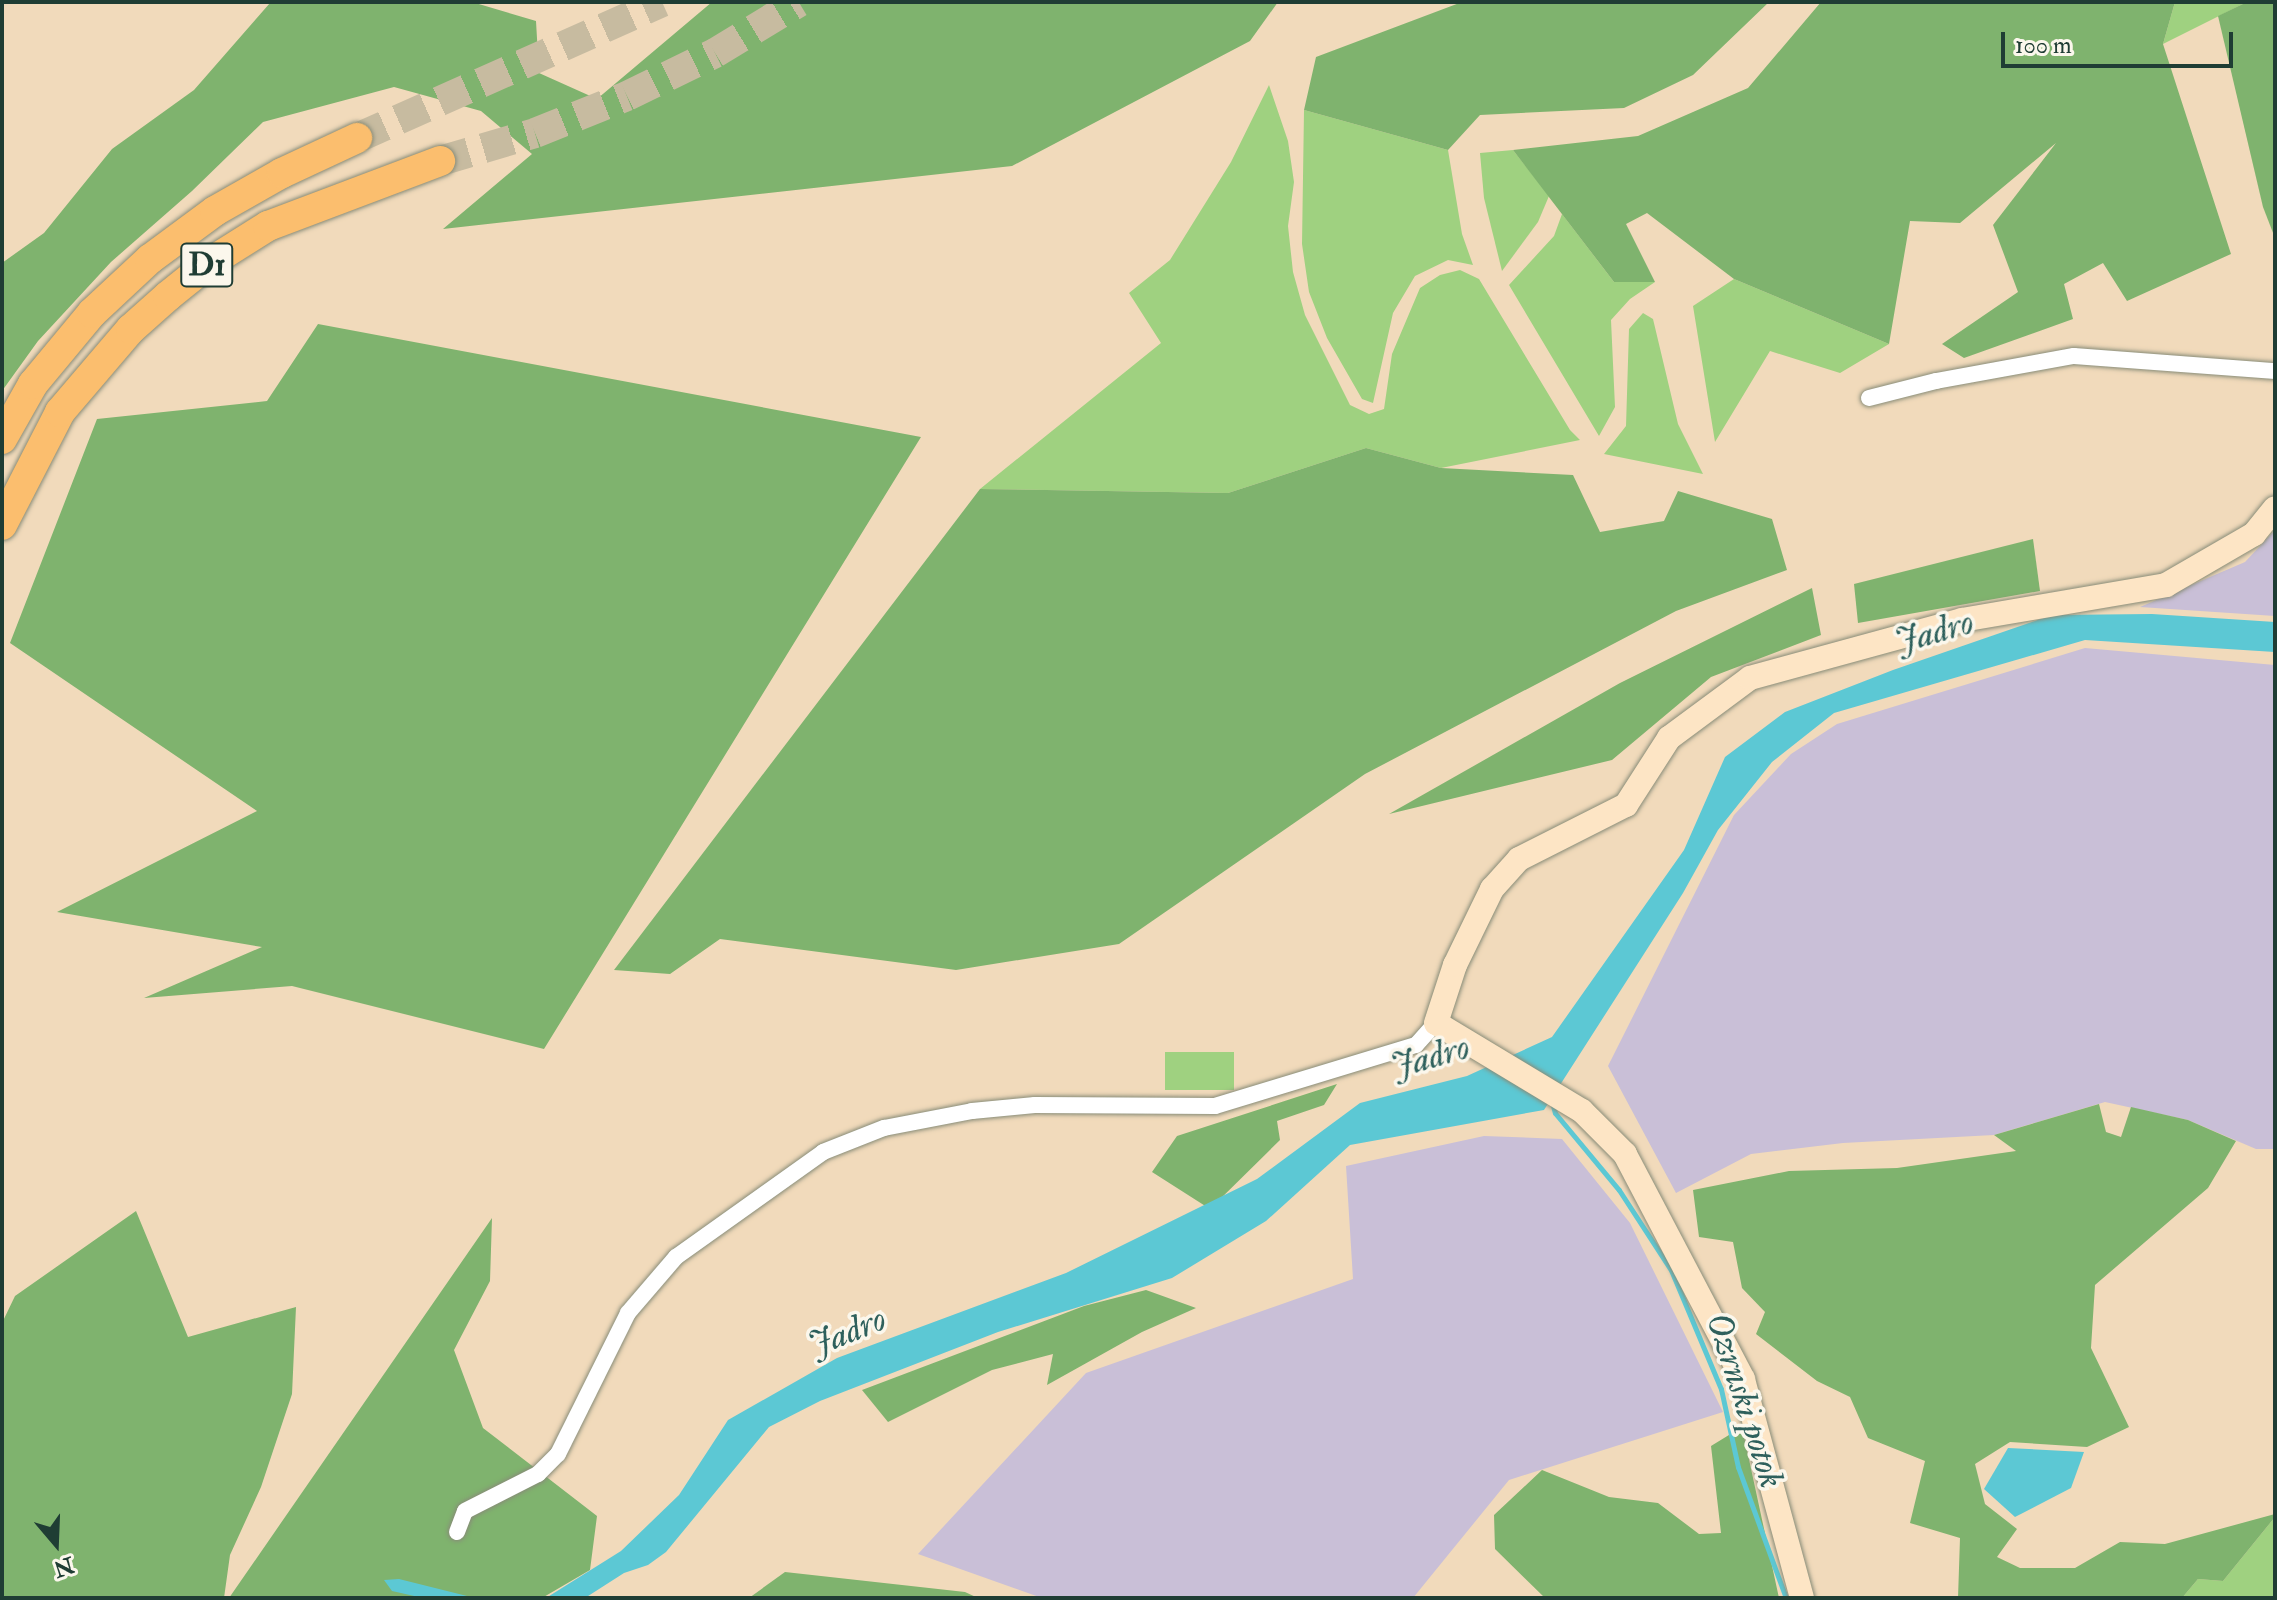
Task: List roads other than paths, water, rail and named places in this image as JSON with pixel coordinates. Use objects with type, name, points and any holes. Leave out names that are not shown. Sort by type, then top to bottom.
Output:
[{"type":"highway","name":"D1","points":[[2,439],[33,384],[92,313],[150,259],[215,211],[282,173],[357,138]]},
{"type":"highway","name":"D1","points":[[2,525],[60,412],[131,329],[209,263],[268,226],[440,161]]},
{"type":"street","points":[[1869,398],[1936,381],[2074,356],[2275,371]]},
{"type":"street","points":[[457,1532],[465,1511],[538,1474],[558,1454],[628,1313],[676,1257],[823,1152],[884,1128],[972,1111],[1035,1105],[1215,1106],[1416,1045],[1436,1023],[1455,965],[1492,889],[1519,859],[1626,805],[1669,738],[1750,678],[1962,620],[2166,585],[2254,534],[2275,508]]},
{"type":"street","points":[[1436,1023],[1474,1043],[1582,1111],[1625,1154],[1743,1379],[1802,1598]]},
{"type":"water","name":"Jadro","points":[[2152,614],[2275,622],[2275,652],[2085,640],[1834,713],[1772,762],[1718,830],[1683,893],[1544,1110],[1350,1145],[1266,1221],[1172,1278],[998,1332],[820,1401],[769,1427],[666,1552],[648,1565],[624,1573],[585,1598],[546,1598],[621,1551],[679,1495],[728,1420],[837,1358],[1066,1273],[1257,1179],[1360,1103],[1467,1076],[1552,1037],[1684,850],[1725,757],[1785,712],[1893,670],[2052,615]]},
{"type":"water","points":[[2008,1448],[2084,1452],[2071,1488],[2015,1517],[1984,1489]]},
{"type":"water","points":[[399,1579],[475,1598],[423,1598],[392,1591],[384,1580]]},
{"type":"waterway","name":"Ozrnski potok","points":[[1552,1102],[1555,1113],[1619,1190],[1671,1270],[1721,1389],[1738,1467],[1786,1598]]},
{"type":"tunnel","points":[[357,138],[662,2]]},
{"type":"tunnel","points":[[440,161],[535,133],[627,96],[715,53],[799,2]]}]
